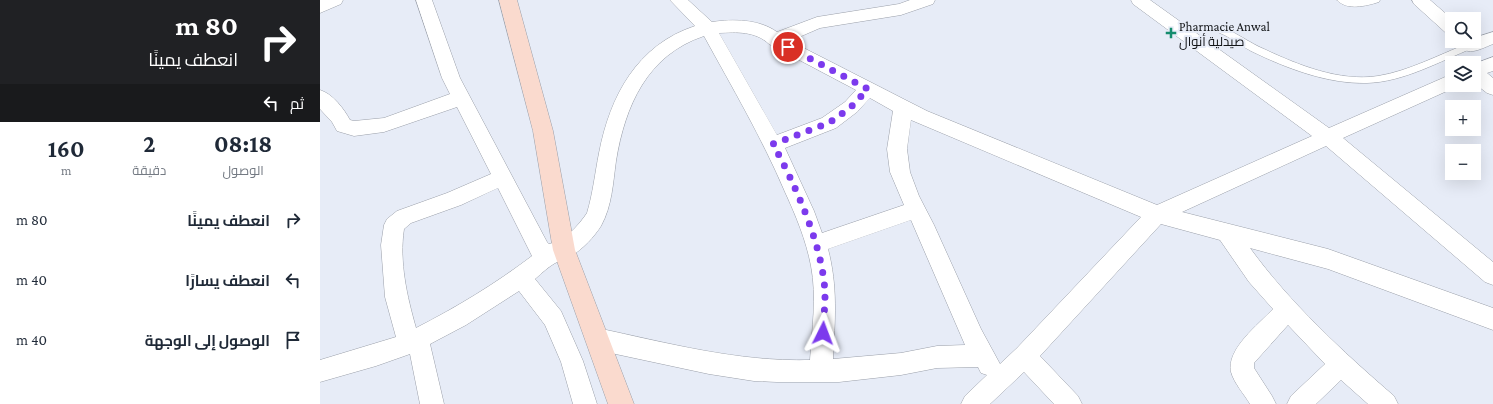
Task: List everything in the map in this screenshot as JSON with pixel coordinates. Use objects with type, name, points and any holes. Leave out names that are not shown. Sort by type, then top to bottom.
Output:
[{"type":"street","points":[[320,7],[335,0]]},
{"type":"street","points":[[424,0],[451,78],[540,250],[546,252],[558,252]]},
{"type":"street","points":[[508,0],[543,130],[558,252],[597,339],[621,404]]},
{"type":"street","points":[[678,0],[708,28],[773,144],[804,211],[816,244],[822,267],[825,296],[821,371]]},
{"type":"street","points":[[775,40],[816,23],[875,7],[901,9],[927,0]]},
{"type":"street","points":[[1139,0],[1328,137],[1493,274]]},
{"type":"street","points":[[1420,0],[1445,23]]},
{"type":"street","points":[[320,372],[376,355],[413,341],[458,318],[508,287],[584,233],[596,215],[610,144],[618,115],[625,96],[636,78],[666,48],[696,31],[729,26],[764,32],[775,40],[920,116],[1157,214],[1328,259],[1493,319]]},
{"type":"street","points":[[1481,40],[1493,38]]},
{"type":"street","points":[[1481,69],[1493,63]]},
{"type":"street","points":[[1481,78],[1493,88]]},
{"type":"street","points":[[977,403],[1025,356],[1157,214],[1445,84]]},
{"type":"street","points":[[773,144],[829,123],[851,107],[868,89]]},
{"type":"street","points":[[320,97],[339,117],[344,126],[359,130],[401,120],[462,97]]},
{"type":"street","points":[[903,108],[898,149],[900,172],[983,356],[999,380]]},
{"type":"street","points":[[432,404],[413,341],[396,297],[391,245],[394,225],[404,216],[454,199],[503,177]]},
{"type":"street","points":[[816,244],[916,210]]},
{"type":"street","points":[[1227,233],[1257,275],[1288,309],[1341,365],[1386,404]]},
{"type":"street","points":[[521,277],[553,318],[572,361],[585,404]]},
{"type":"street","points":[[1264,404],[1243,372],[1242,362],[1249,350],[1288,309]]},
{"type":"street","points":[[597,339],[687,360],[733,368],[777,371],[821,371],[896,364],[937,357],[983,356]]},
{"type":"street","points":[[1025,356],[1070,404]]},
{"type":"street","points":[[1300,404],[1341,365]]},
{"type":"lane","points":[[1341,0],[1350,4],[1359,5],[1376,0]]},
{"type":"lane","points":[[1184,32],[1207,27],[1219,30],[1264,53],[1304,70],[1319,74],[1367,80],[1389,77],[1456,48]]},
{"type":"place","name":"Pharmacie Anwal صيدلية أنوال","points":[[1171,33]]},
{"type":"route","points":[[788,47],[868,89],[851,107],[829,123],[773,144],[804,211],[816,244],[822,267],[825,296],[823,333]]}]
